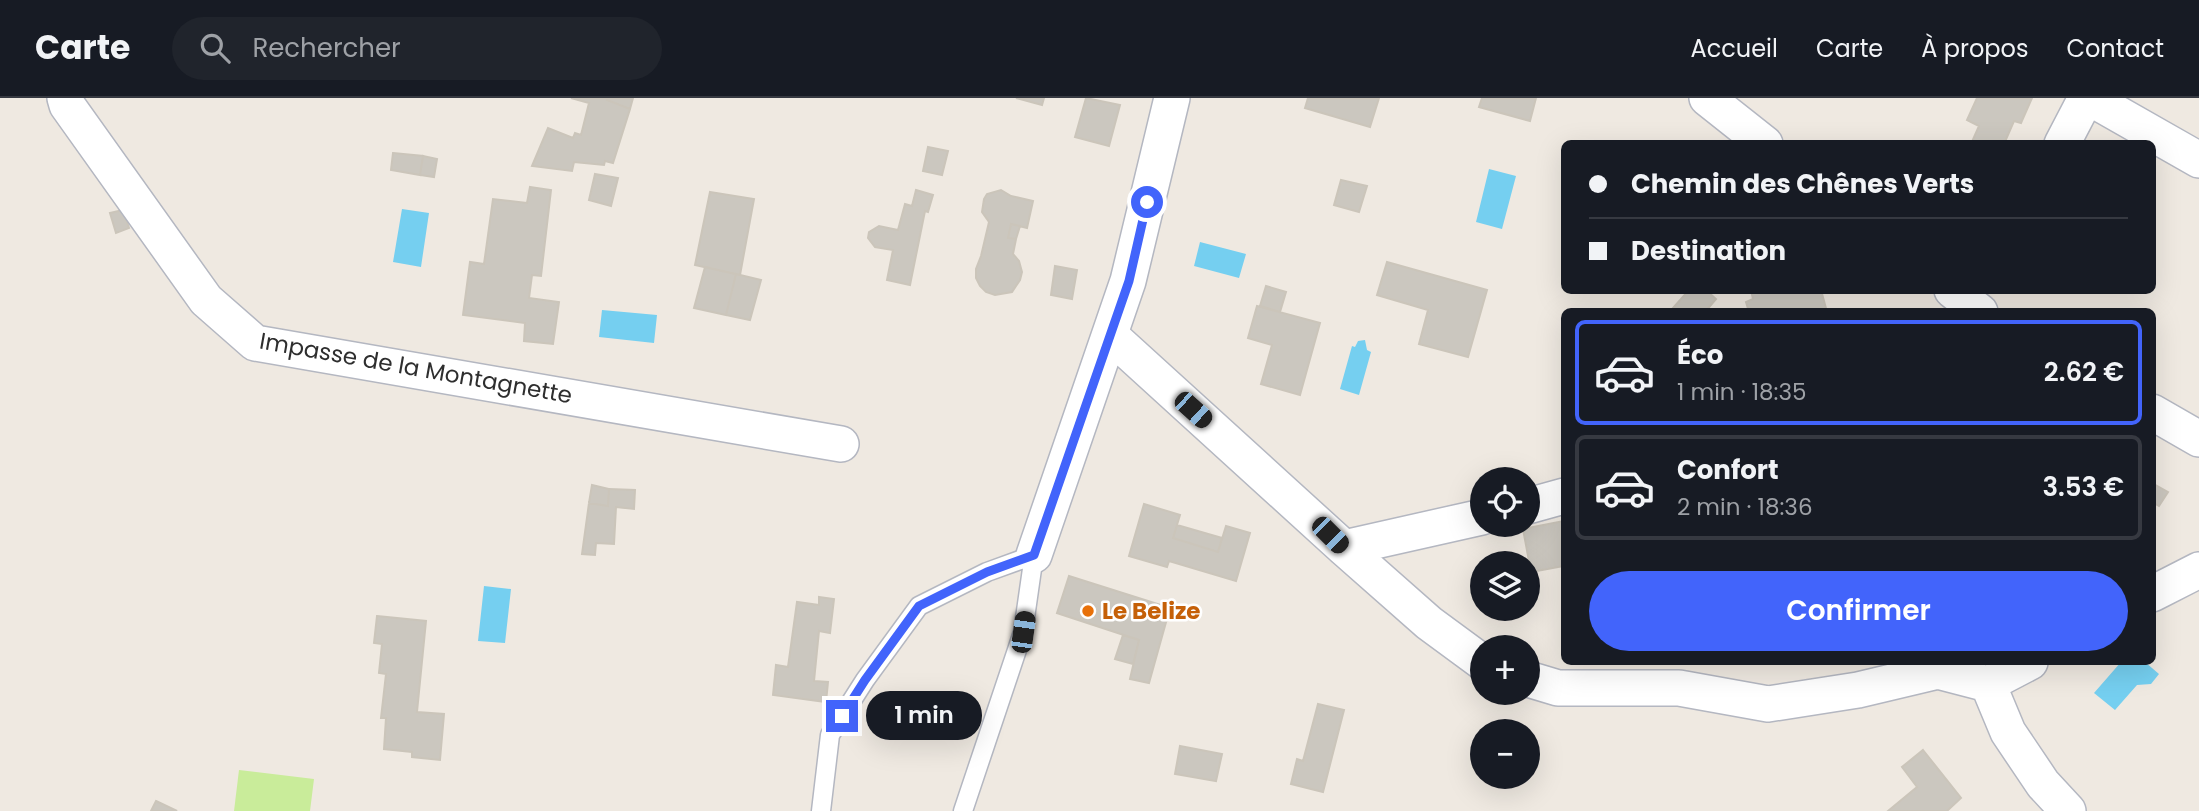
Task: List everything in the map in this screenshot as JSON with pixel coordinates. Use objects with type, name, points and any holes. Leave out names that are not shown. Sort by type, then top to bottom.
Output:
[{"type":"street","points":[[1034,555],[1129,281],[1172,98]]},
{"type":"street","points":[[1707,98],[1760,140]]},
{"type":"street","points":[[2064,140],[2088,98],[2199,160]]},
{"type":"street","name":"Impasse de la Montagnette","points":[[69,100],[206,300],[255,343],[841,444]]},
{"type":"street","points":[[1111,336],[1344,548],[1429,623],[1470,653]]},
{"type":"street","points":[[2156,414],[2199,439]]},
{"type":"street","points":[[1540,503],[1561,497]]},
{"type":"street","points":[[1344,548],[1470,520]]},
{"type":"street","points":[[2156,592],[2199,570]]},
{"type":"street","points":[[1540,683],[1558,688],[1679,688],[1769,704],[1858,690],[1938,671],[1988,684],[2025,665]]},
{"type":"street","points":[[1988,684],[2008,732],[2043,783],[2068,811]]},
{"type":"lane","points":[[821,811],[830,735],[865,680],[919,606],[987,572],[1034,555],[1023,632],[963,811]]},
{"type":"green space","points":[[239,770],[314,779],[310,811],[234,811]]},
{"type":"water","points":[[1489,169],[1516,176],[1502,229],[1476,222]]},
{"type":"water","points":[[402,209],[429,213],[421,267],[393,262]]},
{"type":"water","points":[[1200,242],[1246,254],[1239,278],[1194,266]]},
{"type":"water","points":[[602,310],[657,315],[654,343],[599,337]]},
{"type":"water","points":[[1365,340],[1367,350],[1371,352],[1359,395],[1340,389],[1352,346],[1355,347],[1358,341]]},
{"type":"water","points":[[484,586],[511,589],[505,643],[478,641]]},
{"type":"water","points":[[2118,665],[2148,665],[2159,674],[2151,684],[2137,685],[2115,710],[2094,693]]},
{"type":"building","points":[[571,98],[608,98],[607,100],[630,109],[613,163],[605,161],[604,165],[574,162],[572,171],[532,166],[548,128],[573,138],[575,133],[581,135],[589,103]]},
{"type":"building","points":[[633,98],[630,109],[607,100]]},
{"type":"building","points":[[1016,98],[1044,98],[1042,105]]},
{"type":"building","points":[[1086,98],[1120,105],[1109,146],[1075,137]]},
{"type":"building","points":[[1308,98],[1379,98],[1370,127],[1305,108]]},
{"type":"building","points":[[1482,98],[1536,98],[1530,121],[1479,107]]},
{"type":"building","points":[[1977,98],[2032,98],[2021,123],[2014,121],[2006,140],[1973,140],[1979,126],[1967,120]]},
{"type":"building","points":[[928,147],[948,151],[942,175],[923,171]]},
{"type":"building","points":[[393,153],[423,156],[420,175],[391,170]]},
{"type":"building","points":[[423,156],[437,159],[434,177],[420,175]]},
{"type":"building","points":[[595,174],[618,178],[611,206],[589,200]]},
{"type":"building","points":[[1341,180],[1367,186],[1359,212],[1334,205]]},
{"type":"building","points":[[530,187],[551,190],[541,276],[532,275],[529,298],[559,302],[553,344],[524,341],[525,323],[463,315],[470,262],[484,264],[493,199],[527,203]]},
{"type":"building","points":[[916,190],[933,195],[928,212],[925,211],[910,285],[887,280],[893,250],[875,247],[868,238],[869,232],[879,226],[898,230],[905,204],[912,206]]},
{"type":"building","points":[[1001,190],[1011,196],[1033,201],[1027,228],[1011,224],[1008,238],[1016,239],[1013,254],[1019,261],[1022,272],[1020,280],[1012,292],[995,295],[980,286],[976,269],[989,222],[982,212],[984,199],[987,194]]},
{"type":"building","points":[[710,192],[754,199],[740,275],[695,265]]},
{"type":"building","points":[[123,210],[129,228],[116,233],[110,213]]},
{"type":"building","points":[[1011,224],[1020,226],[1016,239],[1008,238]]},
{"type":"building","points":[[1387,262],[1487,290],[1468,357],[1419,344],[1428,310],[1377,295]]},
{"type":"building","points":[[1055,266],[1077,270],[1072,299],[1051,295]]},
{"type":"building","points":[[705,267],[736,274],[726,315],[694,308]]},
{"type":"building","points":[[736,274],[761,280],[750,320],[726,315]]},
{"type":"building","points":[[1266,286],[1286,292],[1280,312],[1260,306]]},
{"type":"building","points":[[1685,294],[1710,294],[1716,299],[1708,308],[1673,308]]},
{"type":"building","points":[[1752,294],[1822,294],[1826,308],[1748,308],[1746,302],[1753,299]]},
{"type":"building","points":[[1257,306],[1320,323],[1300,395],[1261,384],[1272,345],[1248,338]]},
{"type":"building","points":[[592,485],[609,489],[608,506],[589,503]]},
{"type":"building","points":[[2156,485],[2168,492],[2159,506],[2156,504]]},
{"type":"building","points":[[609,489],[635,490],[634,509],[616,507],[614,544],[596,543],[595,555],[582,554],[589,503],[608,506]]},
{"type":"building","points":[[1144,504],[1180,515],[1173,538],[1218,552],[1226,526],[1250,533],[1236,581],[1169,561],[1167,567],[1129,556]]},
{"type":"building","points":[[1561,522],[1561,567],[1540,570],[1540,551],[1527,551],[1524,537],[1540,537],[1540,526]]},
{"type":"building","points":[[1177,525],[1222,538],[1218,552],[1173,538]]},
{"type":"building","points":[[1069,576],[1170,608],[1149,683],[1130,679],[1139,640],[1057,613]]},
{"type":"building","points":[[819,597],[834,599],[830,633],[819,631],[814,681],[828,682],[826,702],[773,695],[776,665],[788,667],[797,602],[819,605]]},
{"type":"building","points":[[377,616],[426,621],[417,712],[444,714],[440,760],[412,757],[412,752],[384,749],[386,718],[381,718],[386,674],[379,673],[382,644],[374,643]]},
{"type":"building","points":[[1123,635],[1139,640],[1133,664],[1115,659]]},
{"type":"building","points":[[1318,704],[1344,710],[1323,792],[1291,784],[1297,759],[1303,761]]},
{"type":"building","points":[[1180,746],[1222,754],[1216,781],[1175,774]]},
{"type":"building","points":[[1923,750],[1961,798],[1947,811],[1888,811],[1917,787],[1902,767]]},
{"type":"building","points":[[156,801],[177,811],[151,811]]},
{"type":"place","name":"Le Belize","points":[[1088,611]]},
{"type":"route","points":[[842,716],[919,606],[987,572],[1034,555],[1129,281],[1147,202]]}]
